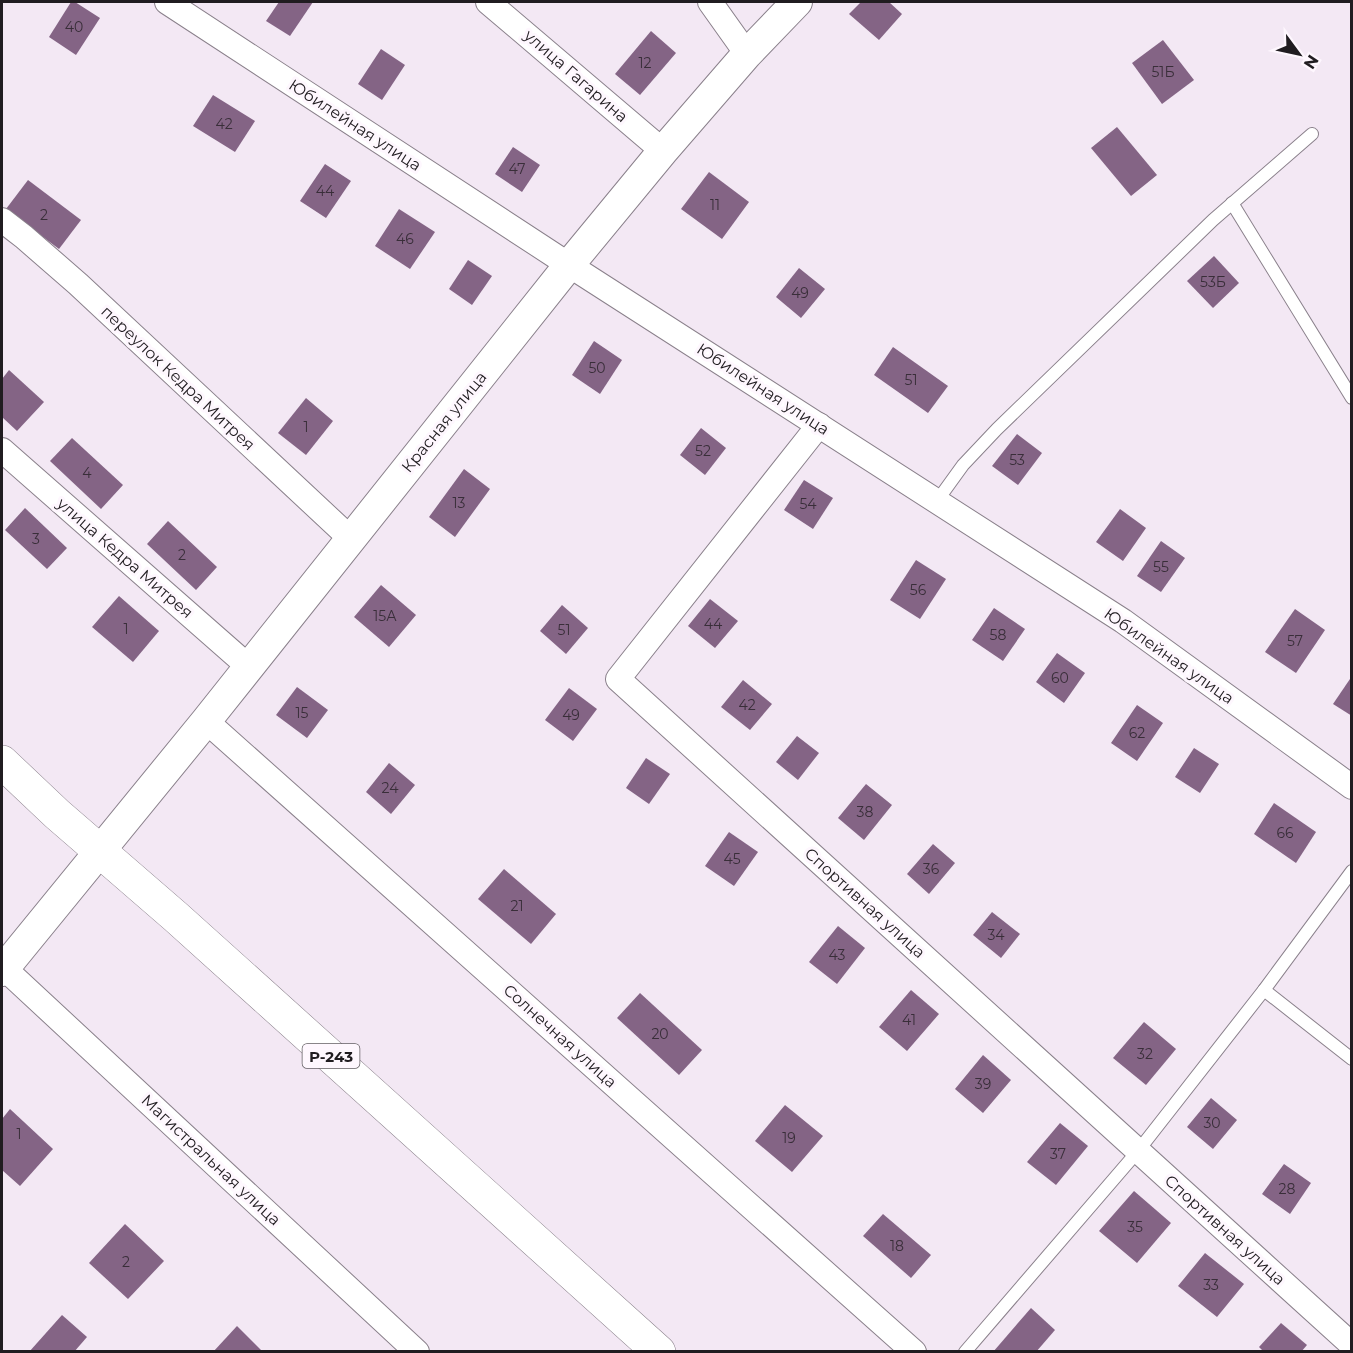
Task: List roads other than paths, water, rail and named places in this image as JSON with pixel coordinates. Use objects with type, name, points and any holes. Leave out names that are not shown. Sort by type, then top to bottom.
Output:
[{"type":"highway","name":"Р-243","points":[[2,762],[57,814],[101,850],[658,1352]]},
{"type":"street","name":"Юбилейная улица","points":[[167,2],[569,265],[1123,621],[1352,787]]},
{"type":"street","name":"улица Гагарина","points":[[488,2],[663,151]]},
{"type":"street","points":[[710,2],[747,54]]},
{"type":"street","name":"Красная улица","points":[[3,969],[206,721],[569,265],[747,54],[797,2]]},
{"type":"street","name":"переулок Кедра Митрея","points":[[2,220],[78,284],[351,538]]},
{"type":"street","name":"Спортивная улица","points":[[819,425],[618,679],[1352,1345]]},
{"type":"street","name":"улица Кедра Митрея","points":[[2,450],[249,667]]},
{"type":"street","name":"Солнечная улица","points":[[206,721],[914,1352]]},
{"type":"street","name":"Магистральная улица","points":[[3,969],[417,1352]]},
{"type":"lane","points":[[937,501],[963,465],[997,429],[1232,203],[1312,134]]},
{"type":"lane","points":[[1232,203],[1352,398]]},
{"type":"lane","points":[[965,1352],[1138,1151],[1264,990],[1352,872]]},
{"type":"lane","points":[[1264,990],[1352,1059]]}]
